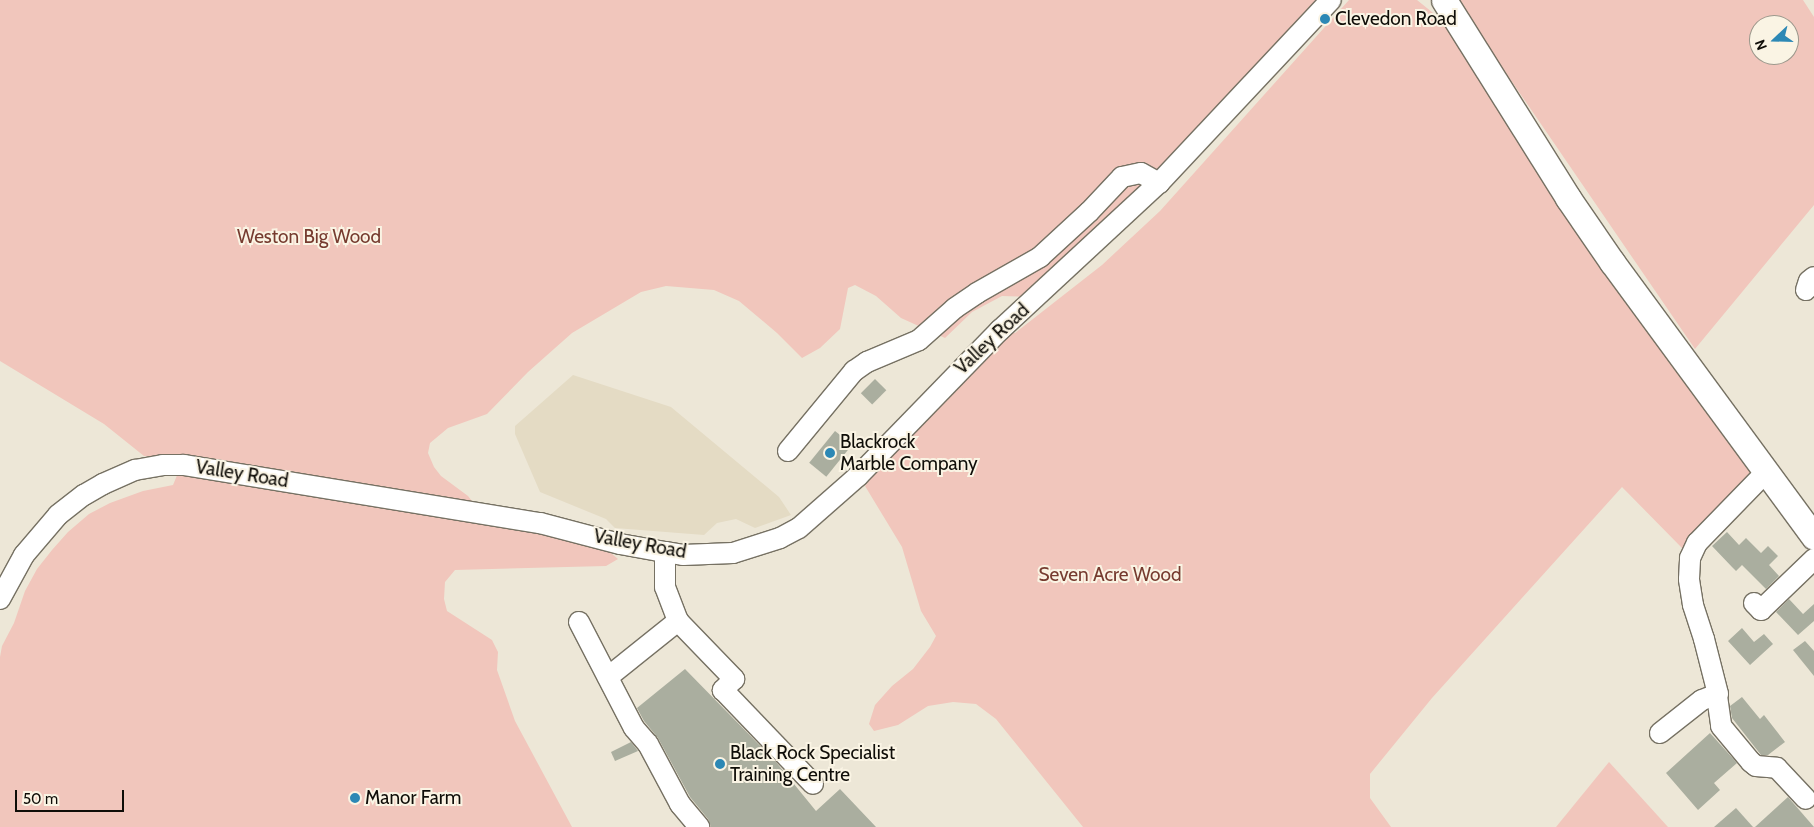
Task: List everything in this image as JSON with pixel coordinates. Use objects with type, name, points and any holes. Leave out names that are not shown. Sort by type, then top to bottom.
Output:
[{"type":"main road","points":[[1444,0],[1606,254],[1765,473],[1811,525]]},
{"type":"street","name":"Valley Road","points":[[0,599],[24,555],[58,515],[84,494],[103,484],[136,470],[164,465],[193,466],[540,523],[620,544],[684,555],[733,553],[780,538],[799,528],[858,476],[1000,330],[1159,183],[1331,0]]},
{"type":"street","points":[[788,452],[854,371],[868,362],[919,340],[955,308],[977,293],[1040,257],[1089,212],[1122,177],[1141,173],[1159,183]]},
{"type":"street","points":[[1765,473],[1697,543],[1690,558],[1690,589],[1719,689],[1717,696],[1721,726],[1751,762],[1756,766],[1777,768],[1806,799]]},
{"type":"street","points":[[665,552],[665,586],[678,621],[734,679],[723,690],[813,784]]},
{"type":"street","points":[[1754,602],[1761,610],[1814,559]]},
{"type":"street","points":[[608,676],[678,621]]},
{"type":"street","points":[[580,622],[634,728],[648,744],[680,804],[699,827]]},
{"type":"street","points":[[1660,733],[1702,700],[1717,696]]},
{"type":"shaded area","points":[[573,375],[671,407],[779,497],[791,515],[755,528],[736,519],[717,523],[704,535],[615,528],[606,519],[540,492],[515,434],[515,426]]},
{"type":"green space","name":"Weston Big Wood","points":[[0,0],[1319,0],[1038,297],[1002,296],[972,312],[945,338],[901,318],[876,296],[855,285],[848,288],[840,329],[820,348],[802,358],[777,333],[739,301],[714,290],[666,286],[641,292],[572,333],[528,372],[487,414],[448,428],[430,443],[428,453],[434,467],[441,476],[468,496],[475,505],[307,475],[186,459],[144,456],[104,424],[0,361]]},
{"type":"green space","name":"Seven Acre Wood","points":[[1349,0],[1417,0],[1443,21],[1753,475],[1683,549],[1622,487],[1432,698],[1370,774],[1370,798],[1391,827],[1083,827],[996,719],[976,704],[953,702],[928,706],[898,725],[874,731],[869,724],[875,705],[892,686],[913,669],[936,636],[921,611],[902,547],[865,486],[941,388],[1000,330],[1015,333],[1102,265],[1160,211]]},
{"type":"green space","points":[[1456,0],[1803,0],[1814,17],[1814,205],[1695,349]]},
{"type":"green space","points":[[178,473],[512,524],[605,548],[618,559],[606,566],[455,570],[445,582],[444,599],[447,611],[492,640],[498,652],[497,670],[515,721],[572,827],[0,827],[0,657],[2,646],[14,623],[25,591],[37,569],[52,550],[68,532],[89,514],[110,503],[143,491],[173,485]]},
{"type":"green space","points":[[1609,762],[1668,827],[1556,827]]},
{"type":"building","points":[[875,379],[886,390],[872,404],[861,393]]},
{"type":"building","name":"Blackrock Marble Company","points":[[835,431],[852,445],[826,477],[809,463]]},
{"type":"building","points":[[1727,532],[1739,545],[1746,538],[1761,553],[1768,546],[1778,556],[1769,565],[1779,576],[1766,589],[1742,565],[1736,571],[1712,546]]},
{"type":"building","points":[[1789,599],[1803,614],[1814,604],[1814,621],[1798,635],[1776,612]]},
{"type":"building","points":[[1742,628],[1754,642],[1764,634],[1773,644],[1750,665],[1728,641]]},
{"type":"building","points":[[1805,641],[1814,651],[1814,676],[1793,650]]},
{"type":"building","name":"Black Rock Specialist Training Centre","points":[[685,669],[776,762],[816,811],[840,789],[876,827],[711,827],[708,819],[690,797],[658,738],[644,721],[637,708]]},
{"type":"building","points":[[1742,697],[1760,719],[1764,715],[1785,742],[1768,755],[1761,755],[1732,718],[1730,706]]},
{"type":"building","points":[[1710,733],[1737,763],[1714,783],[1720,790],[1698,810],[1666,773]]},
{"type":"building","points":[[631,742],[638,751],[615,761],[611,752]]},
{"type":"building","points":[[1788,797],[1814,827],[1755,827]]},
{"type":"building","points":[[1736,808],[1753,827],[1714,827]]},
{"type":"place","name":"Clevedon Road","points":[[1325,19]]},
{"type":"place","name":"Blackrock Marble Company","points":[[830,453]]},
{"type":"place","name":"Black Rock Specialist Training Centre","points":[[720,764]]},
{"type":"place","name":"Manor Farm","points":[[355,798]]}]
